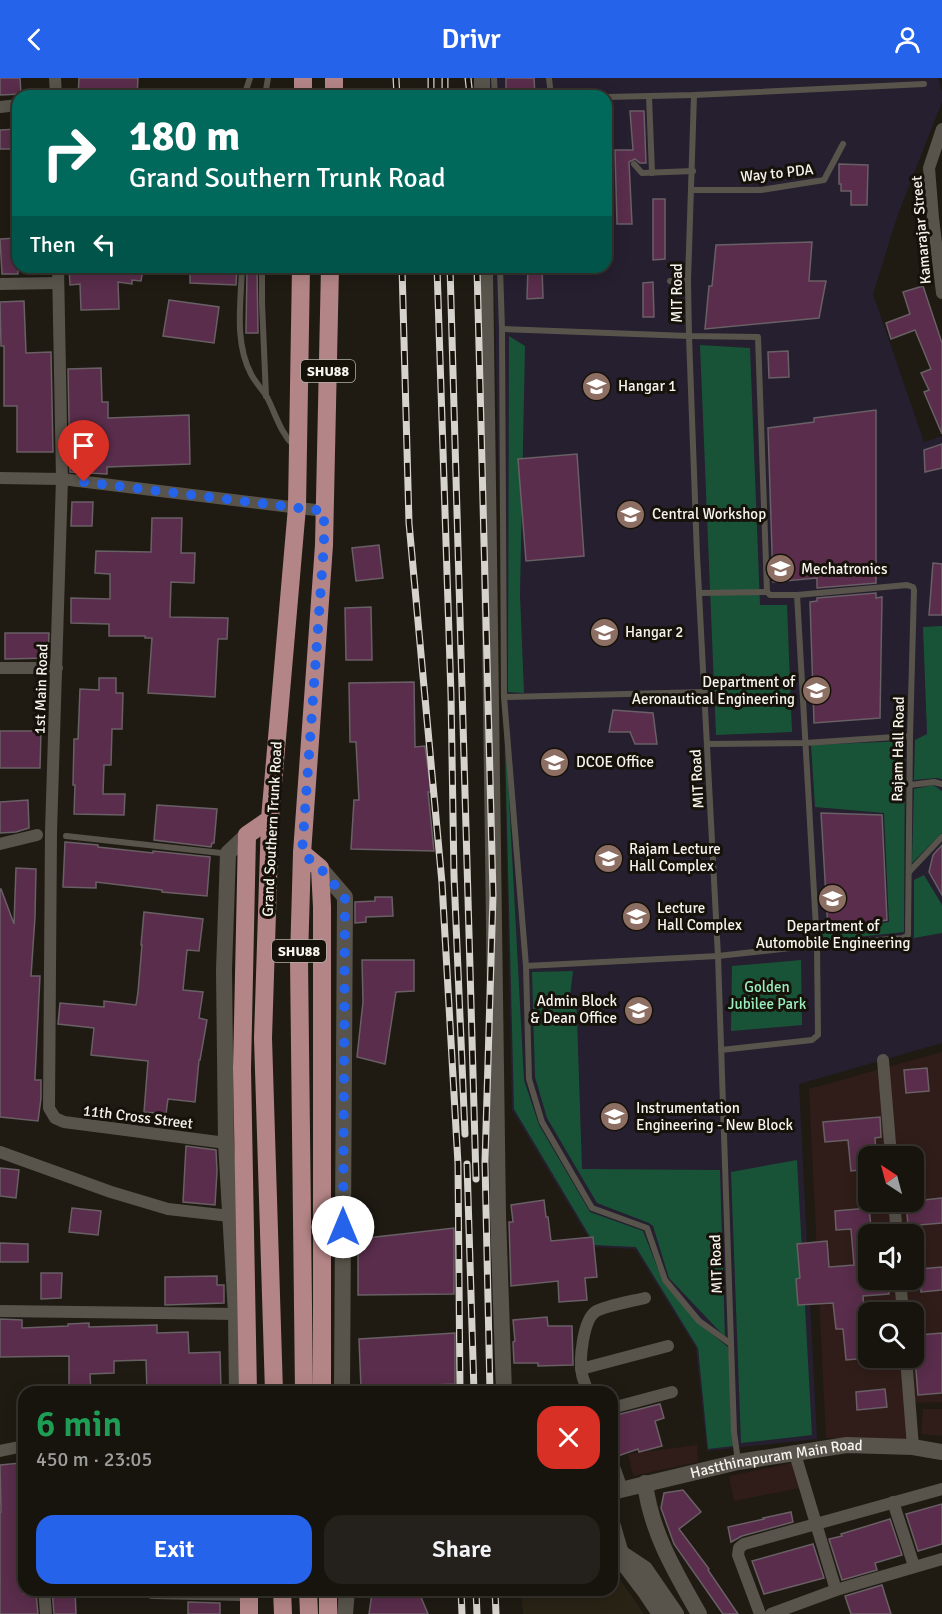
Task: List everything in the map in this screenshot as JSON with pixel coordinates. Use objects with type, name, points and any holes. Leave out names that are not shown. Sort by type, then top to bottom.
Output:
[{"type":"main road","name":"Grand Southern Trunk Road","points":[[274,1386],[263,1038],[270,819],[297,507],[301,273]]},
{"type":"main road","name":"SHU88","points":[[304,1386],[299,959],[302,853],[323,556],[330,273]]},
{"type":"main road","points":[[248,1386],[242,1069],[247,835],[270,819]]},
{"type":"main road","points":[[302,853],[320,868],[322,907],[322,1386]]},
{"type":"main road","points":[[245,1596],[249,1614]]},
{"type":"main road","points":[[282,1596],[283,1614]]},
{"type":"main road","points":[[308,1596],[309,1614]]},
{"type":"main road","points":[[328,1596],[328,1614]]},
{"type":"street","name":"Kamarajar Street","points":[[942,129],[929,168],[942,293]]},
{"type":"street","name":"1st Main Road","points":[[50,1112],[51,832],[62,479],[58,273]]},
{"type":"street","points":[[485,273],[498,1215],[504,1386]]},
{"type":"street","points":[[0,284],[58,283]]},
{"type":"street","points":[[0,478],[62,479],[324,511]]},
{"type":"street","points":[[0,668],[57,668]]},
{"type":"street","points":[[0,844],[37,835]]},
{"type":"street","points":[[237,1386],[236,1314],[226,1143],[224,970],[228,853],[247,835]]},
{"type":"street","points":[[320,868],[345,897],[342,1386]]},
{"type":"street","points":[[884,1060],[890,1146]]},
{"type":"street","name":"11th Cross Street","points":[[50,1112],[55,1118],[64,1122],[226,1143]]},
{"type":"street","points":[[0,1152],[111,1192],[168,1209],[230,1216]]},
{"type":"street","points":[[586,1386],[580,1362],[589,1318],[598,1311],[645,1298]]},
{"type":"street","points":[[0,1311],[236,1314]]},
{"type":"street","points":[[581,1369],[668,1346]]},
{"type":"street","points":[[907,1368],[913,1447]]},
{"type":"street","points":[[618,1406],[672,1392]]},
{"type":"street","name":"Hastthinapuram Main Road","points":[[618,1491],[738,1462],[847,1445],[913,1447],[942,1452]]},
{"type":"street","points":[[0,1451],[18,1447]]},
{"type":"street","points":[[795,1454],[836,1590]]},
{"type":"street","points":[[645,1483],[657,1534],[669,1561],[699,1614]]},
{"type":"street","points":[[760,1614],[738,1555],[739,1548],[744,1544],[942,1489]]},
{"type":"street","points":[[893,1502],[914,1566]]},
{"type":"street","points":[[618,1544],[624,1564],[660,1614]]},
{"type":"street","points":[[618,1552],[645,1569],[676,1614]]},
{"type":"street","points":[[771,1614],[836,1590],[942,1559]]},
{"type":"street","points":[[44,1596],[46,1614]]},
{"type":"street","points":[[241,1614],[243,1596]]},
{"type":"street","points":[[345,1614],[346,1596]]},
{"type":"lane","points":[[612,97],[924,84]]},
{"type":"lane","name":"MIT Road","points":[[694,95],[688,281],[689,336],[718,956],[731,1344],[738,1462]]},
{"type":"lane","points":[[649,96],[652,173]]},
{"type":"lane","name":"Way to PDA","points":[[691,190],[761,190],[824,180],[843,144]]},
{"type":"lane","points":[[634,164],[642,173],[693,171]]},
{"type":"lane","points":[[242,273],[240,327],[244,354],[251,374],[266,397],[285,437],[298,451]]},
{"type":"lane","points":[[262,273],[266,397]]},
{"type":"lane","points":[[500,273],[504,697],[526,966],[529,1079],[542,1122],[592,1208],[647,1228],[665,1280],[699,1321],[731,1344]]},
{"type":"lane","points":[[670,281],[688,281]]},
{"type":"lane","points":[[502,329],[758,337],[767,592]]},
{"type":"lane","name":"Rajam Hall Road","points":[[526,966],[718,956],[906,937],[908,933],[914,593],[912,587],[907,585],[796,595],[770,595],[767,592],[700,593]]},
{"type":"lane","points":[[721,1050],[812,1040],[816,1038],[819,1031],[817,945],[796,595]]},
{"type":"lane","points":[[504,697],[705,692]]},
{"type":"lane","points":[[707,744],[805,743],[910,736]]},
{"type":"lane","points":[[910,785],[934,782],[942,784]]},
{"type":"lane","points":[[66,836],[228,853]]},
{"type":"lane","points":[[908,872],[942,837]]},
{"type":"shaded area","points":[[490,78],[938,78],[942,92],[942,102],[898,214],[873,294],[924,442],[942,436],[942,1043],[799,1084],[817,1439],[707,1451],[696,1348],[635,1249],[594,1247],[512,1110],[494,273],[612,273],[612,90],[490,90]]},
{"type":"shaded area","points":[[942,1052],[942,1402],[905,1403],[906,1439],[826,1438],[809,1089]]},
{"type":"shaded area","points":[[923,1409],[942,1409],[942,1436],[921,1434]]},
{"type":"shaded area","points":[[697,1445],[698,1462],[633,1476],[628,1454]]},
{"type":"shaded area","points":[[801,1461],[804,1487],[734,1501],[729,1476]]},
{"type":"shaded area","points":[[618,1578],[644,1614],[523,1614],[522,1596],[618,1596]]},
{"type":"green space","points":[[509,336],[525,346],[520,595],[524,693],[508,692]]},
{"type":"green space","points":[[700,345],[750,348],[760,605],[787,605],[792,732],[716,735]]},
{"type":"green space","points":[[942,626],[942,779],[914,780],[915,740],[927,734],[923,627]]},
{"type":"green space","points":[[504,704],[524,1080],[539,1125],[590,1212],[643,1231],[663,1282],[698,1323],[728,1347],[733,1382],[733,1446],[708,1449],[698,1348],[636,1247],[595,1245],[514,1109]]},
{"type":"green space","points":[[905,741],[904,932],[821,941],[821,933],[889,922],[884,813],[815,807],[811,745]]},
{"type":"green space","points":[[933,785],[942,791],[942,833],[912,863],[914,789]]},
{"type":"green space","points":[[924,875],[942,905],[942,933],[914,938],[914,880]]},
{"type":"green space","name":"Golden Jubilee Park","points":[[801,960],[802,1025],[731,1031],[732,966]]},
{"type":"green space","points":[[573,971],[570,996],[576,1001],[582,1169],[720,1170],[725,1337],[669,1278],[653,1226],[597,1203],[547,1118],[535,1077],[532,972]]},
{"type":"green space","points":[[797,1160],[812,1435],[741,1443],[731,1172]]},
{"type":"building","points":[[0,78],[20,78],[21,90],[12,90],[12,94],[0,95]]},
{"type":"building","points":[[79,78],[138,78],[137,90],[78,90]]},
{"type":"building","points":[[506,78],[534,78],[535,90],[506,90]]},
{"type":"building","points":[[630,111],[644,111],[646,163],[640,163],[635,159],[629,162],[632,224],[617,224],[615,150],[633,150]]},
{"type":"building","points":[[12,129],[12,149],[0,149],[0,130]]},
{"type":"building","points":[[839,164],[868,165],[867,205],[851,205],[851,191],[841,191]]},
{"type":"building","points":[[653,199],[665,199],[665,259],[653,260]]},
{"type":"building","points":[[12,238],[12,273],[18,274],[2,274],[0,239]]},
{"type":"building","points":[[812,242],[809,281],[826,281],[819,318],[705,329],[716,245]]},
{"type":"building","points":[[69,273],[142,273],[141,281],[132,280],[132,284],[118,282],[119,309],[81,310],[80,284],[70,285]]},
{"type":"building","points":[[190,273],[237,273],[236,285],[190,283]]},
{"type":"building","points":[[247,273],[257,273],[258,333],[246,333]]},
{"type":"building","points":[[528,273],[542,273],[543,298],[527,299]]},
{"type":"building","points":[[653,282],[654,317],[643,317],[643,283]]},
{"type":"building","points":[[923,286],[942,343],[942,434],[924,392],[929,390],[921,373],[931,369],[915,330],[891,339],[886,323],[910,314],[903,292]]},
{"type":"building","points":[[169,300],[219,307],[214,343],[163,336]]},
{"type":"building","points":[[24,301],[26,353],[51,352],[53,452],[17,452],[17,406],[4,406],[4,346],[1,346],[0,302]]},
{"type":"building","points":[[788,351],[789,377],[769,378],[768,352]]},
{"type":"building","points":[[101,368],[102,402],[108,402],[108,418],[189,415],[190,464],[107,467],[107,474],[70,472],[68,369]]},
{"type":"building","points":[[876,410],[876,583],[817,588],[817,578],[773,582],[768,428],[814,422],[814,418]]},
{"type":"building","points":[[942,444],[942,468],[925,472],[924,450]]},
{"type":"building","points":[[577,454],[584,556],[526,561],[518,459]]},
{"type":"building","points":[[72,502],[93,502],[92,526],[71,526]]},
{"type":"building","points":[[152,518],[182,518],[181,553],[195,553],[194,583],[171,582],[170,617],[228,618],[227,639],[218,639],[215,697],[148,693],[152,638],[109,636],[109,624],[71,623],[71,598],[110,599],[110,574],[95,573],[96,551],[151,552]]},
{"type":"building","points":[[379,545],[383,578],[356,581],[352,548]]},
{"type":"building","points":[[933,563],[942,564],[942,615],[929,615]]},
{"type":"building","points":[[876,593],[876,598],[882,597],[880,718],[814,723],[810,602],[817,601],[817,598]]},
{"type":"building","points":[[371,607],[372,660],[346,660],[345,608]]},
{"type":"building","points":[[5,633],[49,633],[48,658],[5,659]]},
{"type":"building","points":[[99,678],[116,678],[116,693],[123,693],[122,729],[112,729],[111,765],[104,765],[103,794],[125,794],[124,815],[74,814],[74,739],[78,739],[80,689],[99,690]]},
{"type":"building","points":[[414,682],[415,747],[425,746],[431,792],[428,792],[434,851],[351,849],[354,800],[359,800],[356,742],[350,742],[349,683]]},
{"type":"building","points":[[613,710],[653,713],[657,744],[635,744],[630,732],[609,732]]},
{"type":"building","points":[[0,731],[41,731],[40,768],[0,768]]},
{"type":"building","points":[[28,800],[29,828],[0,833],[0,802]]},
{"type":"building","points":[[157,805],[217,809],[214,843],[211,847],[154,840]]},
{"type":"building","points":[[821,813],[882,815],[887,920],[828,929]]},
{"type":"building","points":[[65,842],[153,853],[153,851],[210,857],[207,896],[96,882],[96,888],[63,887]]},
{"type":"building","points":[[942,845],[942,895],[929,872],[933,855]]},
{"type":"building","points":[[16,868],[36,869],[31,976],[40,976],[35,1077],[35,1080],[41,1080],[38,1121],[0,1117],[0,889],[14,924]]},
{"type":"building","points":[[375,897],[392,897],[393,916],[366,917],[366,922],[355,923],[355,902],[375,901]]},
{"type":"building","points":[[144,912],[203,919],[199,951],[187,950],[183,990],[203,992],[199,1018],[207,1020],[199,1060],[195,1102],[168,1099],[166,1114],[144,1112],[148,1061],[91,1055],[94,1028],[58,1024],[60,1003],[104,1007],[104,1001],[136,1005]]},
{"type":"building","points":[[362,960],[414,960],[414,991],[396,992],[385,1064],[357,1057],[363,1002]]},
{"type":"building","points":[[927,1068],[929,1091],[906,1093],[904,1070]]},
{"type":"building","points":[[880,1117],[881,1137],[875,1138],[875,1146],[858,1146],[858,1170],[851,1171],[848,1140],[825,1142],[823,1122]]},
{"type":"building","points":[[186,1146],[216,1150],[215,1205],[183,1202]]},
{"type":"building","points":[[0,1168],[19,1170],[16,1198],[0,1196]]},
{"type":"building","points":[[942,1198],[942,1223],[908,1224],[907,1212],[924,1212],[924,1200]]},
{"type":"building","points":[[544,1200],[551,1241],[593,1237],[597,1277],[585,1278],[587,1300],[559,1302],[558,1281],[511,1286],[509,1222],[513,1222],[511,1205]]},
{"type":"building","points":[[72,1208],[101,1211],[98,1235],[69,1232]]},
{"type":"building","points":[[858,1209],[858,1212],[869,1212],[871,1224],[858,1224],[858,1290],[889,1290],[889,1294],[863,1296],[863,1302],[858,1302],[858,1359],[846,1360],[843,1329],[836,1329],[833,1303],[798,1305],[796,1279],[800,1278],[797,1244],[827,1241],[829,1267],[854,1265],[851,1229],[836,1230],[835,1211]]},
{"type":"building","points":[[454,1228],[454,1294],[358,1295],[358,1239]]},
{"type":"building","points":[[0,1243],[28,1244],[28,1262],[0,1262]]},
{"type":"building","points":[[942,1267],[942,1290],[921,1292],[924,1290],[924,1269]]},
{"type":"building","points":[[41,1273],[62,1273],[61,1298],[41,1299]]},
{"type":"building","points":[[217,1276],[217,1285],[224,1285],[224,1303],[165,1305],[165,1277]]},
{"type":"building","points":[[547,1317],[548,1326],[572,1326],[573,1365],[538,1366],[538,1363],[514,1363],[513,1320]]},
{"type":"building","points":[[0,1319],[22,1320],[22,1328],[89,1323],[89,1327],[157,1325],[157,1333],[188,1332],[189,1353],[220,1352],[221,1386],[147,1386],[146,1360],[114,1361],[114,1373],[90,1374],[91,1386],[69,1386],[69,1356],[0,1357]]},
{"type":"building","points":[[455,1333],[455,1384],[361,1386],[359,1339]]},
{"type":"building","points":[[942,1333],[942,1393],[918,1395],[916,1368],[924,1368],[924,1335]]},
{"type":"building","points":[[885,1389],[887,1407],[857,1410],[856,1392]]},
{"type":"building","points":[[660,1404],[664,1418],[655,1421],[662,1446],[639,1452],[638,1449],[618,1456],[618,1414]]},
{"type":"building","points":[[18,1463],[18,1596],[36,1596],[38,1614],[0,1614],[0,1465]]},
{"type":"building","points":[[683,1490],[701,1512],[679,1529],[709,1569],[738,1614],[723,1614],[674,1544],[661,1508],[664,1493]]},
{"type":"building","points":[[942,1504],[942,1544],[918,1551],[906,1514]]},
{"type":"building","points":[[791,1512],[793,1522],[742,1536],[731,1542],[728,1527]]},
{"type":"building","points":[[890,1519],[902,1555],[875,1563],[877,1570],[842,1580],[829,1539]]},
{"type":"building","points":[[813,1544],[824,1578],[764,1594],[752,1561]]},
{"type":"building","points":[[882,1585],[891,1614],[851,1614],[845,1596]]},
{"type":"building","points":[[52,1596],[75,1596],[76,1614],[54,1614]]},
{"type":"building","points":[[372,1596],[420,1596],[428,1614],[369,1614]]},
{"type":"building","points":[[188,1602],[220,1603],[220,1614],[188,1614]]},
{"type":"railway","points":[[396,78],[397,90]]},
{"type":"railway","points":[[431,78],[431,90]]},
{"type":"railway","points":[[445,78],[445,90]]},
{"type":"railway","points":[[468,78],[469,90]]},
{"type":"railway","points":[[402,273],[409,523],[442,883],[458,1164],[460,1386]]},
{"type":"railway","points":[[437,273],[451,695],[454,876],[465,1134]]},
{"type":"railway","points":[[450,273],[476,1179]]},
{"type":"railway","points":[[477,273],[493,895],[485,1162],[490,1386]]},
{"type":"railway","points":[[467,1164],[474,1386]]},
{"type":"railway","points":[[461,1596],[462,1614]]},
{"type":"railway","points":[[476,1596],[477,1614]]},
{"type":"railway","points":[[495,1596],[496,1614]]},
{"type":"place","name":"Hangar 1","points":[[597,386]]},
{"type":"place","name":"Central Workshop","points":[[631,514]]},
{"type":"place","name":"Mechatronics","points":[[780,569]]},
{"type":"place","name":"Hangar 2","points":[[604,632]]},
{"type":"place","name":"Department of Aeronautical Engineering","points":[[816,691]]},
{"type":"place","name":"DCOE Office","points":[[555,762]]},
{"type":"place","name":"Rajam Lecture Hall Complex","points":[[608,858]]},
{"type":"place","name":"Department of Automobile Engineering","points":[[833,899]]},
{"type":"place","name":"Lecture Hall Complex","points":[[636,917]]},
{"type":"place","name":"Admin Block & Dean Office","points":[[638,1010]]},
{"type":"place","name":"Instrumentation Engineering - New Block","points":[[615,1117]]},
{"type":"route","points":[[84,482],[324,511],[324,544],[302,853],[320,868],[345,897],[343,1227]]}]
